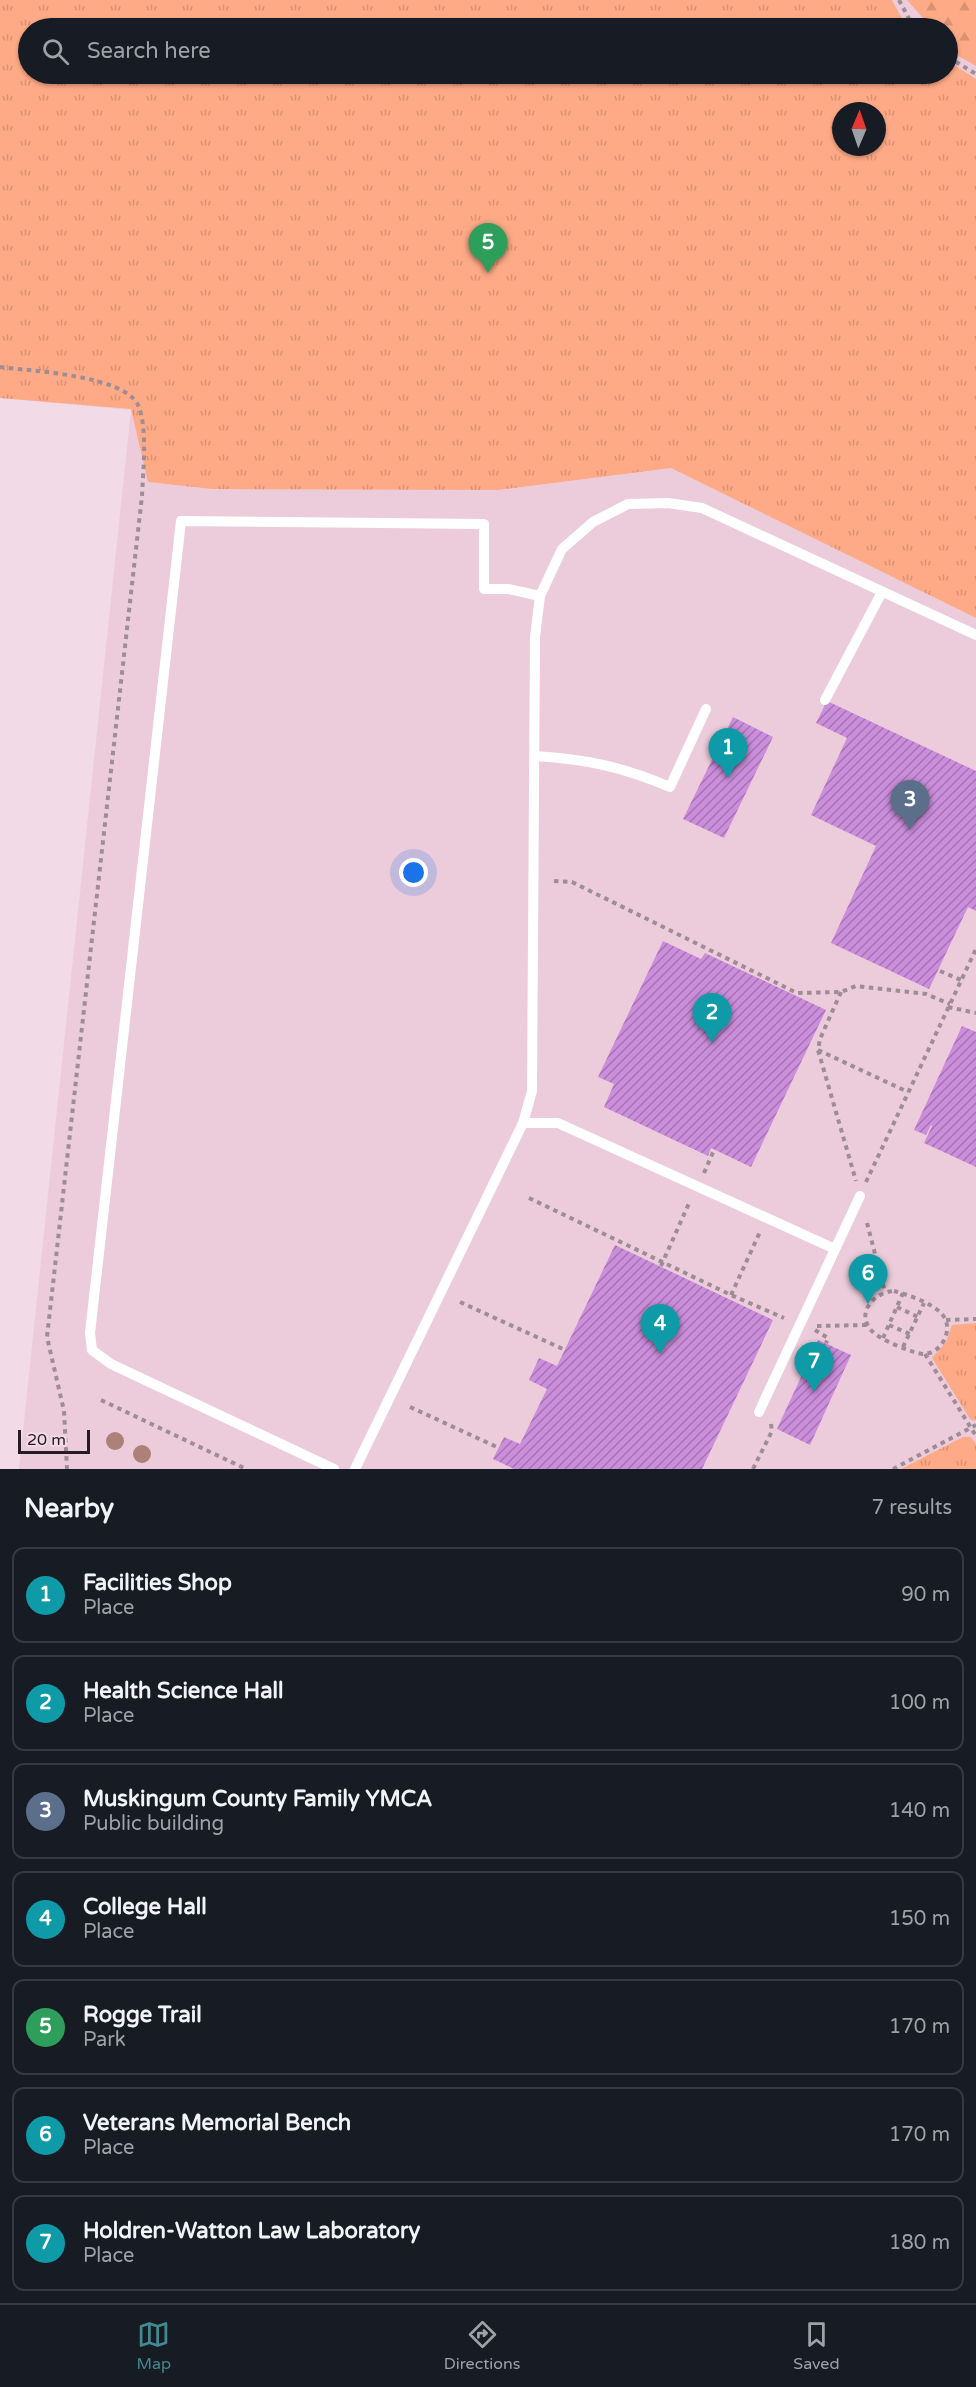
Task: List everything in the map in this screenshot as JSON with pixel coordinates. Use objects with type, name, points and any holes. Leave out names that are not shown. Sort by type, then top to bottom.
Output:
[{"type":"lane","points":[[355,1469],[523,1123],[532,1091],[535,637],[540,596],[562,549],[593,522],[628,504],[668,503],[702,508],[976,635]]},
{"type":"lane","points":[[334,1469],[111,1364],[92,1350],[90,1333],[181,521],[484,524],[484,589],[507,589],[540,596]]},
{"type":"lane","points":[[825,700],[882,592]]},
{"type":"lane","points":[[535,756],[579,759],[635,772],[670,787],[706,710]]},
{"type":"lane","points":[[523,1123],[558,1123],[835,1249]]},
{"type":"lane","points":[[759,1412],[860,1196]]},
{"type":"path","points":[[899,0],[909,18]]},
{"type":"path","points":[[958,63],[976,74]]},
{"type":"path","points":[[0,367],[75,376],[112,385],[127,393],[137,402],[141,416],[143,452],[140,508],[47,1337],[64,1411],[67,1469]]},
{"type":"path","points":[[554,881],[572,882],[797,993],[841,992],[856,986],[868,987],[926,994],[949,1005],[976,1013]]},
{"type":"path","points":[[860,1196],[976,949]]},
{"type":"path","points":[[940,971],[961,980]]},
{"type":"path","points":[[841,992],[819,1039],[818,1050],[885,1292]]},
{"type":"path","points":[[818,1050],[908,1092]]},
{"type":"path","points":[[661,1264],[714,1150]]},
{"type":"path","points":[[529,1198],[661,1264],[799,1325]]},
{"type":"path","points":[[731,1295],[767,1218]]},
{"type":"path","points":[[885,1292],[903,1293],[935,1309],[946,1320],[947,1330],[942,1344],[925,1354],[915,1353],[874,1334],[867,1325],[867,1307],[874,1298],[885,1292]]},
{"type":"path","points":[[883,1338],[903,1293]]},
{"type":"path","points":[[460,1302],[565,1350]]},
{"type":"path","points":[[903,1347],[924,1303]]},
{"type":"path","points":[[897,1307],[918,1317]]},
{"type":"path","points":[[946,1320],[976,1319]]},
{"type":"path","points":[[889,1324],[910,1334]]},
{"type":"path","points":[[826,1344],[828,1338],[810,1325],[867,1325]]},
{"type":"path","points":[[925,1354],[976,1436]]},
{"type":"path","points":[[101,1400],[246,1469]]},
{"type":"path","points":[[410,1407],[499,1448]]},
{"type":"path","points":[[753,1469],[772,1431],[771,1418],[759,1412]]},
{"type":"path","points":[[893,1469],[976,1425]]},
{"type":"shaded area","points":[[0,0],[976,0],[976,1469],[19,1469],[131,410],[0,398]]},
{"type":"green space","points":[[0,0],[892,0],[902,18],[18,18],[18,84],[958,84],[958,67],[976,79],[976,618],[671,468],[498,490],[212,489],[148,482],[131,409],[0,398]]},
{"type":"green space","points":[[907,0],[976,0],[976,66],[958,56],[958,18],[923,18]]},
{"type":"green space","points":[[976,1323],[976,1419],[974,1421],[970,1419],[932,1358],[946,1342],[952,1325]]},
{"type":"green space","points":[[963,1437],[971,1437],[976,1444],[976,1469],[901,1469]]},
{"type":"building","points":[[827,701],[976,771],[976,911],[968,907],[929,989],[831,943],[876,846],[811,815],[847,738],[816,723]]},
{"type":"building","points":[[733,717],[773,737],[724,838],[683,819]]},
{"type":"building","points":[[663,941],[701,959],[705,953],[826,1010],[751,1167],[711,1148],[708,1156],[604,1107],[614,1084],[598,1077]]},
{"type":"building","points":[[962,1026],[976,1032],[976,1167],[924,1143],[931,1125],[926,1135],[914,1130]]},
{"type":"building","points":[[615,1245],[773,1320],[702,1469],[514,1469],[493,1459],[504,1437],[520,1444],[547,1389],[529,1380],[539,1358],[557,1366]]},
{"type":"building","points":[[818,1340],[851,1355],[810,1445],[777,1429]]},
{"type":"place","name":"Rogge Trail","points":[[488,273]]},
{"type":"place","name":"Facilities Shop","points":[[728,778]]},
{"type":"place","name":"Muskingum County Family YMCA","points":[[910,830]]},
{"type":"place","name":"Health Science Hall","points":[[712,1043]]},
{"type":"place","name":"Veterans Memorial Bench","points":[[868,1304]]},
{"type":"place","name":"College Hall","points":[[660,1354]]},
{"type":"place","name":"Holdren-Watton Law Laboratory","points":[[814,1392]]}]
